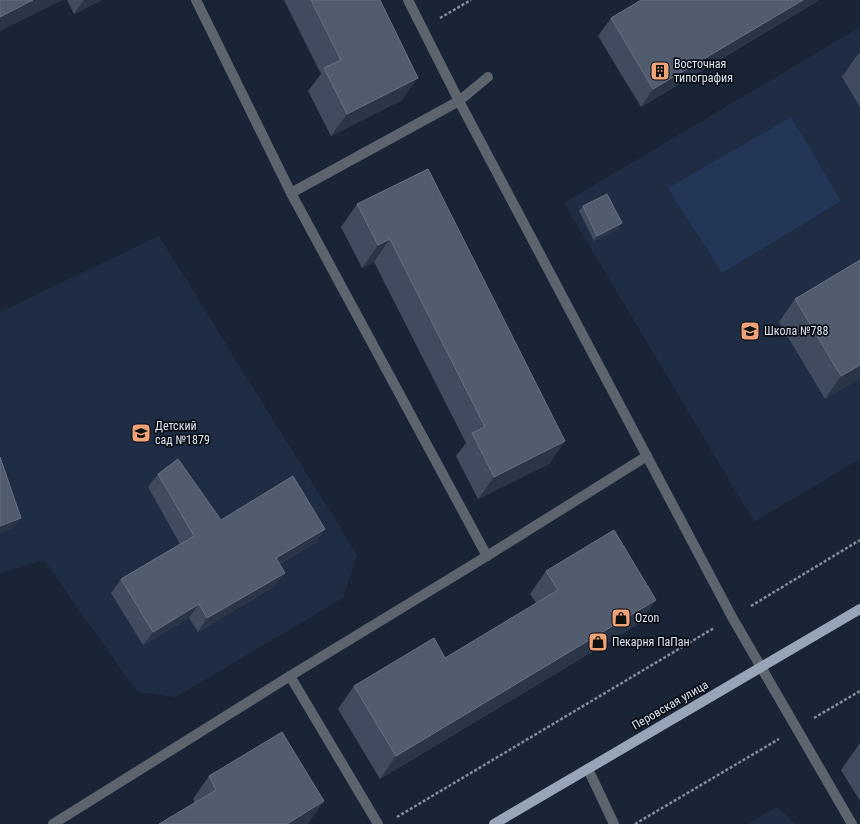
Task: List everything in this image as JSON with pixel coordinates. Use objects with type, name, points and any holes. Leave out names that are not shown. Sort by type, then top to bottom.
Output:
[{"type":"main road","name":"Перовская улица","points":[[494,824],[860,609]]},
{"type":"lane","points":[[196,0],[291,193],[487,556]]},
{"type":"lane","points":[[408,0],[459,102],[732,617],[760,668],[852,824]]},
{"type":"lane","points":[[291,193],[459,102],[488,77]]},
{"type":"lane","points":[[53,824],[647,456]]},
{"type":"lane","points":[[290,676],[378,824]]},
{"type":"lane","points":[[588,769],[614,824]]},
{"type":"path","points":[[422,29],[471,0]]},
{"type":"path","points":[[392,820],[860,540]]},
{"type":"path","points":[[635,824],[860,691]]},
{"type":"shaded area","name":"Школа №788","points":[[860,27],[860,459],[754,522],[564,203]]},
{"type":"shaded area","points":[[791,117],[841,201],[722,273],[668,188]]},
{"type":"shaded area","name":"Детский сад №1879","points":[[159,236],[357,555],[343,598],[176,697],[137,692],[44,560],[0,573],[0,312]]},
{"type":"shaded area","points":[[777,807],[795,824],[747,824]]},
{"type":"building","points":[[0,0],[33,0],[0,17]]},
{"type":"building","points":[[311,0],[380,0],[418,78],[347,114],[324,68],[341,60]]},
{"type":"building","name":"Восточная типография","points":[[641,0],[803,0],[653,89],[611,18]]},
{"type":"building","points":[[428,169],[565,441],[494,477],[472,433],[485,427],[390,239],[378,245],[357,204]]},
{"type":"building","points":[[607,194],[622,223],[597,236],[583,206]]},
{"type":"building","points":[[860,260],[860,365],[841,376],[795,299]]},
{"type":"building","points":[[0,457],[21,518],[0,526]]},
{"type":"building","points":[[178,459],[221,520],[293,476],[325,529],[276,558],[285,573],[207,618],[199,604],[153,632],[121,579],[194,536],[158,474]]},
{"type":"building","points":[[614,530],[656,600],[396,756],[354,686],[434,638],[445,658],[558,590],[546,571]]},
{"type":"building","points":[[282,732],[324,801],[287,824],[159,824],[216,790],[209,776]]},
{"type":"place","name":"Восточная типография","points":[[660,71]]},
{"type":"place","name":"Школа №788","points":[[750,331]]},
{"type":"place","name":"Детский сад №1879","points":[[141,433]]},
{"type":"place","name":"Ozon","points":[[621,618]]},
{"type":"place","name":"Пекарня ПаПан","points":[[598,642]]}]
